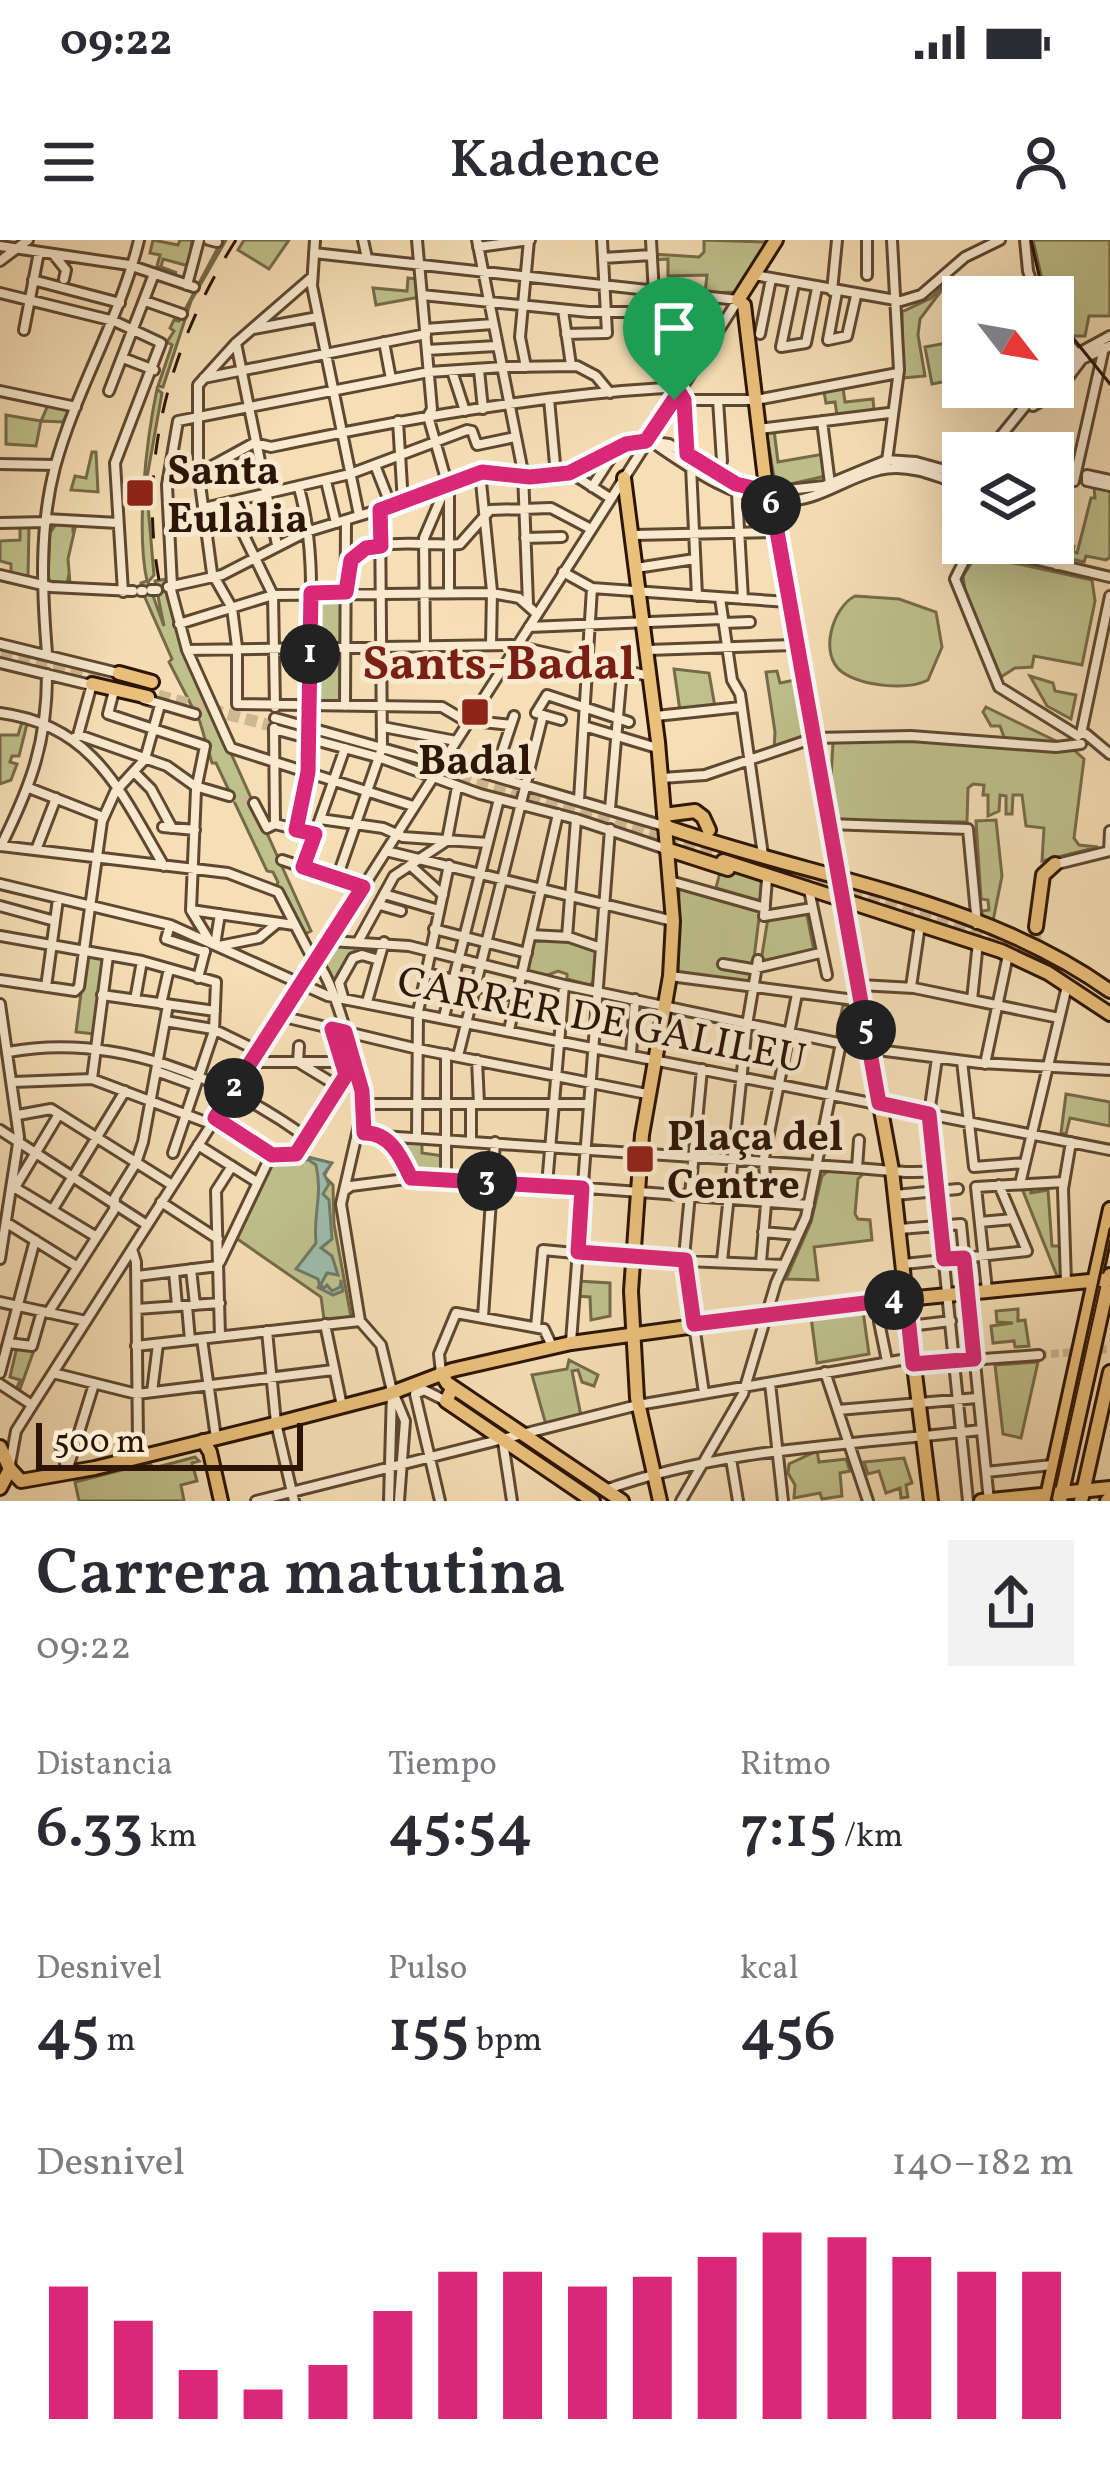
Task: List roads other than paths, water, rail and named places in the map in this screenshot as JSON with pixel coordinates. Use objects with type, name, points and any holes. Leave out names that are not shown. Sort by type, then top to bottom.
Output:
[{"type":"main road","points":[[773,240],[738,300],[744,305],[766,491],[860,985],[900,1229],[906,1298]]},
{"type":"main road","points":[[624,478],[670,821],[666,848],[673,921],[670,976],[647,1094],[632,1256],[638,1405],[660,1501]]},
{"type":"main road","points":[[610,498],[627,503]]},
{"type":"main road","points":[[119,673],[153,695]]},
{"type":"main road","points":[[92,684],[153,695]]},
{"type":"main road","points":[[670,821],[695,811],[704,826]]},
{"type":"main road","points":[[670,821],[763,857],[977,923],[1028,944],[1110,1003]]},
{"type":"main road","points":[[666,848],[785,882]]},
{"type":"main road","points":[[723,861],[1003,946],[1110,1003]]},
{"type":"main road","points":[[1036,927],[1043,875],[1055,865]]},
{"type":"main road","points":[[898,911],[958,936]]},
{"type":"main road","points":[[977,923],[978,942]]},
{"type":"main road","points":[[1028,944],[1067,978]]},
{"type":"main road","points":[[1003,946],[1024,961],[1067,978]]},
{"type":"main road","points":[[890,1170],[931,1501]]},
{"type":"main road","points":[[1054,1496],[1106,1278],[1110,1209]]},
{"type":"main road","points":[[0,1445],[20,1481],[276,1424],[423,1385],[441,1373],[571,1343],[906,1298],[1106,1278]]},
{"type":"main road","points":[[1054,1496],[1054,1465],[1106,1278]]},
{"type":"main road","points":[[1083,1494],[1106,1409],[1110,1372]]},
{"type":"main road","points":[[441,1373],[453,1387],[622,1501]]},
{"type":"main road","points":[[453,1387],[446,1402],[591,1500]]},
{"type":"main road","points":[[211,1440],[221,1501]]},
{"type":"main road","points":[[0,1488],[10,1467]]},
{"type":"main road","points":[[986,1501],[1110,1488]]},
{"type":"street","points":[[0,261],[28,240]]},
{"type":"street","points":[[0,1088],[13,1083],[92,1079],[213,1121],[272,1155],[296,1154],[346,1075],[334,996],[278,892],[228,873],[0,847],[29,788],[46,724],[47,673],[54,665],[48,654],[43,586],[46,521],[56,465],[114,321],[139,240]]},
{"type":"street","points":[[0,246],[133,266],[190,286],[199,240]]},
{"type":"street","points":[[315,240],[310,283],[359,515]]},
{"type":"street","points":[[363,240],[367,258]]},
{"type":"street","points":[[417,240],[435,442],[444,489],[449,592]]},
{"type":"street","points":[[526,367],[520,338],[530,240],[478,244],[523,476],[528,604]]},
{"type":"street","points":[[566,334],[607,333],[602,240]]},
{"type":"street","points":[[651,240],[655,312]]},
{"type":"street","points":[[837,240],[828,340],[847,336],[856,296]]},
{"type":"street","points":[[867,275],[868,240]]},
{"type":"street","points":[[884,465],[896,373],[890,240]]},
{"type":"street","points":[[754,275],[893,302],[921,295],[965,257],[1000,240]]},
{"type":"street","points":[[1025,240],[1030,276]]},
{"type":"street","points":[[24,330],[39,252]]},
{"type":"street","points":[[0,1445],[16,1431],[590,529],[681,396],[738,300],[314,253]]},
{"type":"street","points":[[54,254],[66,270],[64,279]]},
{"type":"street","points":[[603,258],[652,255]]},
{"type":"street","points":[[109,391],[154,274]]},
{"type":"street","points":[[760,334],[771,279]]},
{"type":"street","points":[[33,280],[120,303]]},
{"type":"street","points":[[310,283],[201,378],[198,473],[215,577],[232,608],[238,704],[442,707],[469,721],[513,720],[494,776]]},
{"type":"street","points":[[794,284],[781,347],[806,343],[817,288]]},
{"type":"street","points":[[0,293],[114,321],[161,343],[116,455],[118,523],[151,589],[182,626],[231,748],[413,806]]},
{"type":"street","points":[[422,295],[563,310],[655,312],[683,320],[712,339]]},
{"type":"street","points":[[146,302],[182,314]]},
{"type":"street","points":[[563,310],[571,365]]},
{"type":"street","points":[[252,330],[318,317]]},
{"type":"street","points":[[201,378],[425,331],[493,324]]},
{"type":"street","points":[[1006,432],[1026,405],[1053,389],[1079,356],[1110,336]]},
{"type":"street","points":[[384,342],[391,379]]},
{"type":"street","points":[[236,343],[277,545]]},
{"type":"street","points":[[428,350],[496,346]]},
{"type":"street","points":[[1079,356],[1107,347]]},
{"type":"street","points":[[1074,481],[1107,347]]},
{"type":"street","points":[[1074,350],[1079,356]]},
{"type":"street","points":[[123,358],[154,370]]},
{"type":"street","points":[[151,589],[176,422],[429,372],[571,365],[589,371],[610,393]]},
{"type":"street","points":[[479,370],[483,409]]},
{"type":"street","points":[[452,371],[465,411]]},
{"type":"street","points":[[168,478],[198,473],[256,443],[271,447],[432,413],[664,388],[681,396],[756,400],[896,373]]},
{"type":"street","points":[[884,465],[896,373]]},
{"type":"street","points":[[0,391],[76,407]]},
{"type":"street","points":[[681,396],[687,454]]},
{"type":"street","points":[[549,399],[556,475]]},
{"type":"street","points":[[716,472],[722,460],[718,400]]},
{"type":"street","points":[[759,429],[890,412]]},
{"type":"street","points":[[398,421],[403,502]]},
{"type":"street","points":[[822,421],[832,487]]},
{"type":"street","points":[[204,508],[350,474],[470,430],[477,445],[515,437]]},
{"type":"street","points":[[0,575],[43,586],[151,589],[215,577],[310,531],[444,489],[479,472],[569,473],[640,440],[668,444],[687,454],[695,465],[795,500],[884,465],[916,462],[942,473]]},
{"type":"street","points":[[651,442],[737,494],[766,491]]},
{"type":"street","points":[[592,487],[617,448]]},
{"type":"street","points":[[0,464],[56,465]]},
{"type":"street","points":[[338,878],[382,753],[385,508],[375,465]]},
{"type":"street","points":[[695,465],[697,596]]},
{"type":"street","points":[[479,472],[492,593],[491,645]]},
{"type":"street","points":[[569,473],[610,498]]},
{"type":"street","points":[[326,481],[341,521],[347,568],[345,706]]},
{"type":"street","points":[[296,830],[308,772],[311,593],[310,531],[299,488]]},
{"type":"street","points":[[425,645],[425,530],[444,489]]},
{"type":"street","points":[[737,494],[743,599]]},
{"type":"street","points":[[233,502],[273,595],[271,826]]},
{"type":"street","points":[[347,568],[362,550],[465,542],[484,514],[524,508],[560,510],[590,529]]},
{"type":"street","points":[[0,523],[118,523]]},
{"type":"street","points":[[631,535],[776,532]]},
{"type":"street","points":[[525,538],[562,537]]},
{"type":"street","points":[[636,568],[695,559]]},
{"type":"street","points":[[963,564],[956,582],[990,670],[1003,691],[1110,755]]},
{"type":"street","points":[[1057,564],[1110,576]]},
{"type":"street","points":[[563,572],[592,588],[788,602]]},
{"type":"street","points":[[579,800],[592,588]]},
{"type":"street","points":[[182,626],[273,595],[311,593],[492,593],[528,604],[537,614]]},
{"type":"street","points":[[1081,737],[1110,596]]},
{"type":"street","points":[[720,598],[763,857]]},
{"type":"street","points":[[529,627],[750,622]]},
{"type":"street","points":[[0,644],[119,673]]},
{"type":"street","points":[[189,650],[491,645],[650,676]]},
{"type":"street","points":[[647,650],[796,645]]},
{"type":"street","points":[[189,650],[212,694]]},
{"type":"street","points":[[0,663],[114,691],[153,695],[195,714]]},
{"type":"street","points":[[610,809],[622,671]]},
{"type":"street","points":[[76,737],[92,684]]},
{"type":"street","points":[[114,691],[108,714],[205,746],[197,786],[191,910],[211,946]]},
{"type":"street","points":[[0,980],[75,991],[79,987],[104,817],[119,789],[145,758],[153,728],[153,695]]},
{"type":"street","points":[[458,1056],[547,695],[629,722]]},
{"type":"street","points":[[655,717],[741,707]]},
{"type":"street","points":[[0,713],[145,758],[197,786],[229,796]]},
{"type":"street","points":[[540,714],[561,720]]},
{"type":"street","points":[[274,718],[382,753],[458,787],[666,848]]},
{"type":"street","points":[[584,726],[658,749]]},
{"type":"street","points":[[383,727],[456,741]]},
{"type":"street","points":[[274,729],[345,748],[442,761],[610,809],[670,821]]},
{"type":"street","points":[[661,778],[705,775],[814,738],[911,736],[1056,747],[1081,737]]},
{"type":"street","points":[[76,737],[119,789],[165,867]]},
{"type":"street","points":[[303,867],[345,748]]},
{"type":"street","points":[[498,764],[529,772]]},
{"type":"street","points":[[134,773],[151,789],[167,828],[195,830]]},
{"type":"street","points":[[358,940],[395,874],[451,835],[458,787]]},
{"type":"street","points":[[29,788],[104,817]]},
{"type":"street","points":[[36,850],[56,798]]},
{"type":"street","points":[[444,1017],[499,799]]},
{"type":"street","points":[[254,803],[271,826],[315,834]]},
{"type":"street","points":[[509,1030],[558,814]]},
{"type":"street","points":[[320,819],[383,827],[395,834],[488,843]]},
{"type":"street","points":[[567,937],[576,819]]},
{"type":"street","points":[[826,824],[968,829],[977,923]]},
{"type":"street","points":[[571,1343],[610,829]]},
{"type":"street","points":[[1028,944],[1046,873],[1055,865],[1109,851],[1110,831]]},
{"type":"street","points":[[386,851],[673,921]]},
{"type":"street","points":[[282,860],[363,887]]},
{"type":"street","points":[[410,865],[442,895]]},
{"type":"street","points":[[417,1136],[418,1012],[449,865]]},
{"type":"street","points":[[764,912],[767,879]]},
{"type":"street","points":[[670,881],[764,912],[812,908]]},
{"type":"street","points":[[0,884],[170,926],[211,946]]},
{"type":"street","points":[[808,889],[827,975]]},
{"type":"street","points":[[384,894],[439,910]]},
{"type":"street","points":[[46,987],[58,899]]},
{"type":"street","points":[[379,905],[401,912]]},
{"type":"street","points":[[0,906],[55,921]]},
{"type":"street","points":[[191,910],[295,925]]},
{"type":"street","points":[[197,978],[220,914]]},
{"type":"street","points":[[170,926],[166,939],[211,946],[259,938],[278,923]]},
{"type":"street","points":[[911,987],[920,924]]},
{"type":"street","points":[[434,929],[526,953]]},
{"type":"street","points":[[531,935],[567,937],[601,948]]},
{"type":"street","points":[[0,936],[214,980],[214,1029],[173,1153]]},
{"type":"street","points":[[329,940],[384,942],[564,985],[870,1048],[985,1064],[1110,1070]]},
{"type":"street","points":[[367,1002],[384,942]]},
{"type":"street","points":[[972,1000],[978,942]]},
{"type":"street","name":"CARRER DE GALILEU","points":[[211,946],[334,996],[1110,1150]]},
{"type":"street","points":[[985,1064],[1003,946]]},
{"type":"street","points":[[723,964],[820,953]]},
{"type":"street","points":[[334,996],[353,958],[362,955],[379,960]]},
{"type":"street","points":[[92,1079],[108,956]]},
{"type":"street","points":[[135,1000],[142,962]]},
{"type":"street","points":[[722,1261],[747,1024],[758,963]]},
{"type":"street","points":[[8,1343],[32,1346],[45,1312],[136,1162],[165,1022],[169,969]]},
{"type":"street","points":[[428,973],[517,997]]},
{"type":"street","points":[[670,976],[862,1000]]},
{"type":"street","points":[[1020,1184],[1067,978]]},
{"type":"street","points":[[547,1185],[564,985]]},
{"type":"street","points":[[860,985],[911,987],[1059,1018]]},
{"type":"street","points":[[761,1262],[764,1162],[797,994]]},
{"type":"street","points":[[102,995],[215,1011]]},
{"type":"street","points":[[631,1054],[634,999]]},
{"type":"street","points":[[0,1004],[19,1142],[0,1259]]},
{"type":"street","points":[[280,1016],[647,1094]]},
{"type":"street","points":[[165,1022],[214,1029],[258,1051]]},
{"type":"street","points":[[339,1031],[360,1104],[361,1135],[347,1171],[352,1186],[344,1228],[360,1321],[384,1351],[392,1391],[400,1501]]},
{"type":"street","points":[[681,1501],[746,1387],[784,1264],[809,1205],[841,1043]]},
{"type":"street","points":[[298,1062],[299,1046]]},
{"type":"street","points":[[8,1052],[95,1050],[157,1066],[232,1091],[306,1137]]},
{"type":"street","points":[[446,1054],[446,1178]]},
{"type":"street","points":[[937,1058],[929,1114],[968,1501]]},
{"type":"street","points":[[471,1141],[477,1060]]},
{"type":"street","points":[[962,1061],[974,1167],[1025,1163]]},
{"type":"street","points":[[251,1062],[341,1062]]},
{"type":"street","points":[[298,1062],[339,1087]]},
{"type":"street","points":[[702,1069],[685,1260],[704,1393]]},
{"type":"street","points":[[53,1209],[125,1090]]},
{"type":"street","points":[[360,1104],[588,1104]]},
{"type":"street","points":[[18,1115],[48,1109],[172,1185]]},
{"type":"street","points":[[10,1191],[58,1114]]},
{"type":"street","points":[[0,1130],[147,1226]]},
{"type":"street","points":[[361,1135],[935,1171]]},
{"type":"street","points":[[382,1136],[400,1155],[408,1178]]},
{"type":"street","points":[[857,1168],[859,1140]]},
{"type":"street","points":[[483,1317],[495,1142]]},
{"type":"street","points":[[1066,1282],[1064,1182],[1071,1142]]},
{"type":"street","points":[[198,1145],[257,1182]]},
{"type":"street","points":[[218,1265],[272,1155]]},
{"type":"street","points":[[220,1336],[216,1191],[232,1166]]},
{"type":"street","points":[[352,1186],[446,1178],[809,1205]]},
{"type":"street","points":[[986,1290],[976,1187],[1064,1182]]},
{"type":"street","points":[[904,1264],[1028,1251],[999,1185]]},
{"type":"street","points":[[895,1195],[958,1189]]},
{"type":"street","points":[[10,1191],[53,1209],[95,1236]]},
{"type":"street","points":[[161,1202],[218,1239]]},
{"type":"street","points":[[980,1222],[1013,1219]]},
{"type":"street","points":[[7,1223],[76,1266]]},
{"type":"street","points":[[900,1229],[961,1224],[986,1501]]},
{"type":"street","points":[[763,1232],[798,1235]]},
{"type":"street","points":[[0,1373],[34,1240]]},
{"type":"street","points":[[132,1249],[139,1450],[147,1455]]},
{"type":"street","points":[[536,1327],[543,1250],[784,1264]]},
{"type":"street","points":[[136,1276],[218,1265]]},
{"type":"street","points":[[186,1306],[191,1269]]},
{"type":"street","points":[[174,1271],[186,1306],[190,1340]]},
{"type":"street","points":[[0,1302],[86,1321]]},
{"type":"street","points":[[137,1310],[220,1303]]},
{"type":"street","points":[[441,1373],[439,1356],[456,1313],[547,1330],[552,1347]]},
{"type":"street","points":[[136,1346],[360,1321]]},
{"type":"street","points":[[879,1322],[887,1361]]},
{"type":"street","points":[[909,1326],[951,1322]]},
{"type":"street","points":[[325,1324],[342,1406]]},
{"type":"street","points":[[267,1331],[276,1424],[293,1496]]},
{"type":"street","points":[[202,1339],[211,1440]]},
{"type":"street","points":[[152,1393],[158,1344]]},
{"type":"street","points":[[256,1501],[293,1496],[638,1405],[887,1361],[1039,1354]]},
{"type":"street","points":[[53,1373],[138,1394],[333,1370]]},
{"type":"street","points":[[826,1372],[868,1501]]},
{"type":"street","points":[[770,1383],[783,1501]]},
{"type":"street","points":[[0,1384],[32,1405]]},
{"type":"street","points":[[69,1467],[94,1384]]},
{"type":"street","points":[[440,1501],[415,1394],[423,1385],[446,1402]]},
{"type":"street","points":[[838,1410],[977,1398]]},
{"type":"street","points":[[591,1500],[602,1488],[704,1463],[779,1450],[980,1430]]},
{"type":"street","points":[[10,1467],[16,1431]]},
{"type":"street","points":[[503,1440],[512,1501]]},
{"type":"street","points":[[59,1442],[69,1467]]},
{"type":"street","points":[[731,1459],[738,1501]]},
{"type":"street","points":[[985,1470],[1054,1465]]},
{"type":"street","points":[[389,1501],[395,1466]]},
{"type":"tunnel","points":[[0,657],[104,681]]},
{"type":"tunnel","points":[[141,691],[284,729]]},
{"type":"tunnel","points":[[338,743],[733,860]]},
{"type":"tunnel","points":[[229,796],[254,803]]},
{"type":"tunnel","points":[[781,874],[949,924],[1001,945]]},
{"type":"tunnel","points":[[1036,927],[1035,944],[1059,979]]},
{"type":"tunnel","points":[[1039,1355],[1110,1349]]},
{"type":"tram line","points":[[1031,240],[1039,276]]},
{"type":"tram line","points":[[1074,339],[1110,384]]},
{"type":"tram line","points":[[1051,1501],[1110,1229]]},
{"type":"railway","points":[[159,580],[153,491],[165,403],[193,319],[236,240]]},
{"type":"place","name":"Santa Eulàlia","points":[[140,493]]},
{"type":"place","name":"Badal","points":[[475,712]]},
{"type":"place","name":"Plaça del Centre","points":[[640,1159]]},
{"type":"district","name":"Sants-Badal","points":[[499,662]]}]
